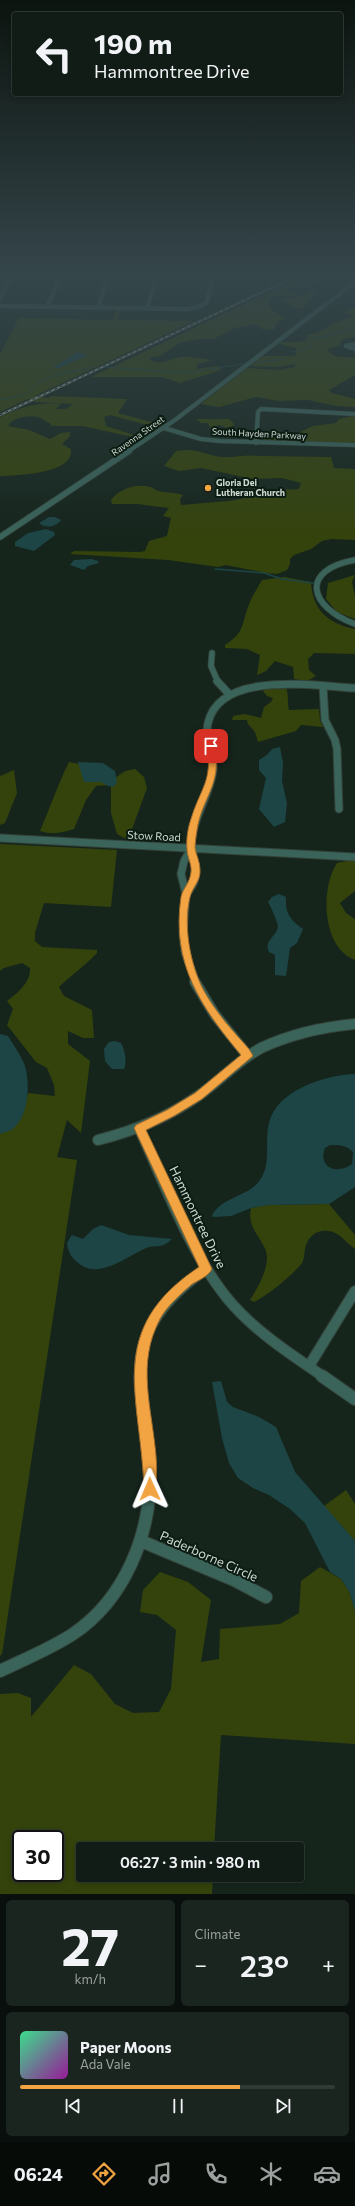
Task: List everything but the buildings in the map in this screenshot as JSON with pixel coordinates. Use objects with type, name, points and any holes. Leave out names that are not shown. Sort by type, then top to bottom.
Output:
[{"type":"street","name":"Ravenna Street","points":[[0,537],[164,428],[246,365]]},
{"type":"street","points":[[256,443],[258,412],[261,409],[355,414]]},
{"type":"street","name":"South Hayden Parkway","points":[[164,428],[210,440],[256,443],[355,445]]},
{"type":"street","points":[[355,560],[335,564],[322,572],[318,583],[318,597],[320,602],[330,614],[355,624]]},
{"type":"street","points":[[212,653],[211,669],[214,679],[230,695]]},
{"type":"street","points":[[248,1056],[209,1007],[200,992],[190,967],[183,934],[186,895],[181,872],[182,863],[191,849],[195,818],[207,793],[213,773],[213,755],[207,733],[207,722],[214,708],[230,695],[252,687],[267,685],[355,688]]},
{"type":"street","points":[[323,686],[325,720],[335,740],[337,749],[339,809]]},
{"type":"street","name":"Stow Road","points":[[0,838],[355,857]]},
{"type":"street","points":[[186,895],[195,882],[196,875],[195,861],[191,849]]},
{"type":"street","points":[[98,1140],[139,1128],[193,1099],[248,1056],[300,1033],[355,1024]]},
{"type":"street","name":"Hammontree Drive","points":[[139,1128],[206,1269],[221,1290],[249,1322],[284,1350],[355,1399]]},
{"type":"street","points":[[0,1671],[60,1643],[95,1615],[122,1582],[141,1541],[148,1510],[150,1475],[140,1384],[140,1364],[144,1344],[153,1320],[167,1300],[187,1281],[206,1269]]},
{"type":"street","points":[[309,1366],[355,1291]]},
{"type":"street","name":"Paderborne Circle","points":[[141,1541],[234,1580],[266,1596]]},
{"type":"green space","points":[[0,365],[100,365],[35,396],[48,398],[51,396],[127,399],[118,413],[166,426],[162,429],[110,415],[104,417],[106,426],[137,436],[133,437],[82,426],[51,426],[50,423],[34,416],[22,417],[10,423],[8,426],[29,430],[50,439],[61,433],[70,432],[70,436],[62,444],[71,449],[70,457],[64,464],[43,472],[0,476],[0,417],[15,410],[37,405],[61,404],[56,409],[66,409],[73,404],[36,402],[28,399],[0,412]]},
{"type":"green space","points":[[116,365],[197,365],[196,369],[218,366],[221,370],[180,383],[162,377],[91,377]]},
{"type":"green space","points":[[251,365],[287,365],[277,367]]},
{"type":"green space","points":[[295,365],[355,365],[355,375],[329,390],[332,393],[355,399],[355,407],[336,406],[308,400],[279,401],[256,397],[219,407],[201,404],[247,368],[280,370],[295,367]]},
{"type":"green space","points":[[353,416],[355,417],[355,443],[264,441],[263,435],[298,433],[313,426],[336,423],[339,419]]},
{"type":"green space","points":[[196,419],[229,419],[235,425],[227,428],[219,425],[210,428],[208,423],[201,423]]},
{"type":"green space","points":[[188,450],[222,457],[249,455],[331,457],[334,468],[355,469],[355,540],[331,539],[322,541],[311,549],[294,555],[290,559],[290,564],[287,570],[277,574],[226,565],[218,567],[168,560],[70,554],[74,551],[140,552],[145,551],[149,541],[167,536],[171,518],[163,516],[169,508],[137,504],[112,504],[111,500],[119,492],[134,486],[152,487],[158,491],[183,495],[180,499],[181,505],[241,499],[258,491],[299,489],[301,483],[282,478],[253,479],[201,468],[179,471],[164,466],[176,451]]},
{"type":"green space","points":[[355,575],[352,582],[355,596],[355,619],[337,612],[326,599],[328,583]]},
{"type":"green space","points":[[284,577],[311,582],[314,600],[323,614],[329,619],[345,627],[355,629],[355,654],[314,653],[308,659],[309,670],[316,676],[307,681],[294,679],[293,667],[275,661],[266,671],[257,675],[260,655],[247,649],[225,648],[225,645],[240,631],[250,602],[262,580]]},
{"type":"green space","points":[[266,687],[286,687],[289,710],[319,709],[320,721],[323,727],[301,725],[296,731],[258,742],[255,732],[248,724],[247,720],[232,720],[233,716],[245,714],[261,718],[264,707],[271,702],[273,698],[267,696],[263,691]]},
{"type":"green space","points":[[69,762],[79,764],[111,781],[125,771],[135,769],[144,777],[147,788],[128,840],[117,834],[111,813],[111,785],[96,786],[86,800],[74,829],[57,833],[40,831]]},
{"type":"green space","points":[[14,770],[17,793],[5,823],[0,825],[0,776]]},
{"type":"green space","points":[[0,844],[117,850],[111,907],[44,903],[35,933],[35,941],[42,947],[97,950],[97,953],[92,958],[59,987],[64,996],[92,1010],[94,1038],[83,1038],[68,1031],[68,1044],[90,1061],[81,1133],[67,1120],[57,1157],[77,1160],[2,1654],[0,1656],[0,1134],[8,1131],[18,1123],[25,1107],[28,1093],[55,1096],[54,1085],[47,1068],[36,1062],[7,1025],[13,1009],[7,1001],[23,987],[30,973],[30,968],[22,963],[4,968],[0,971]]},
{"type":"green space","points":[[355,860],[355,891],[340,903],[346,913],[355,919],[355,960],[344,953],[336,943],[330,931],[327,917],[328,887],[332,874],[337,863]]},
{"type":"green space","points":[[329,1204],[355,1235],[355,1249],[336,1233],[329,1231],[316,1232],[310,1237],[305,1247],[303,1261],[298,1268],[287,1279],[260,1299],[254,1302],[250,1300],[259,1285],[267,1263],[264,1246],[251,1223],[251,1208],[269,1205]]},
{"type":"green space","points":[[346,1490],[355,1504],[355,1541],[324,1506]]},
{"type":"green space","points":[[320,1567],[341,1579],[349,1591],[355,1611],[355,1744],[221,1735],[214,1842],[76,1842],[76,1882],[213,1882],[212,1894],[0,1894],[0,1694],[18,1693],[31,1698],[31,1717],[74,1665],[91,1674],[115,1704],[133,1713],[159,1712],[171,1689],[176,1630],[157,1615],[140,1612],[143,1590],[160,1572],[188,1582],[211,1600],[201,1662],[219,1659],[220,1629],[280,1624],[299,1613],[301,1581]]},
{"type":"water","points":[[57,365],[65,365],[59,368],[53,368]]},
{"type":"water","points":[[49,517],[55,517],[61,520],[54,526],[48,527],[39,523]]},
{"type":"water","points":[[46,529],[54,532],[55,535],[34,551],[15,546],[15,542],[28,533]]},
{"type":"water","points":[[91,559],[98,561],[99,563],[88,566],[84,570],[70,565],[74,560]]},
{"type":"water","points":[[280,747],[283,763],[282,781],[287,803],[285,822],[274,827],[259,809],[266,778],[259,770],[259,760],[267,755],[272,749]]},
{"type":"water","points":[[78,762],[103,763],[115,771],[117,782],[114,787],[108,786],[101,782],[84,782]]},
{"type":"water","points":[[279,894],[286,897],[286,907],[289,916],[303,929],[297,943],[290,948],[286,976],[275,975],[275,955],[269,952],[268,948],[269,941],[277,930],[278,926],[268,902],[272,897]]},
{"type":"water","points":[[0,1034],[8,1036],[22,1058],[27,1073],[28,1090],[23,1115],[19,1122],[13,1129],[0,1134]]},
{"type":"water","points":[[115,1041],[121,1043],[124,1049],[124,1069],[112,1069],[105,1061],[104,1049],[109,1042]]},
{"type":"water","points":[[355,1074],[355,1187],[329,1204],[269,1205],[251,1208],[231,1216],[213,1217],[212,1215],[222,1204],[249,1190],[260,1180],[266,1167],[269,1123],[274,1111],[282,1102],[292,1093],[304,1086],[330,1077]],"holes":[[[330,1145],[340,1145],[353,1152],[352,1164],[341,1169],[330,1168],[326,1165],[323,1155],[325,1148]]]},
{"type":"water","points":[[101,1225],[129,1235],[172,1239],[164,1245],[148,1247],[105,1268],[89,1268],[81,1265],[73,1258],[68,1250],[67,1243],[72,1235],[83,1239],[93,1229]]},
{"type":"water","points":[[221,1381],[227,1402],[233,1407],[259,1417],[276,1427],[295,1472],[355,1541],[355,1611],[349,1591],[341,1579],[330,1572],[305,1523],[290,1509],[269,1495],[253,1488],[238,1478],[229,1463],[222,1438],[212,1382]]},
{"type":"waterway","points":[[106,367],[185,373],[234,365]]},
{"type":"waterway","points":[[0,400],[26,394],[38,383],[53,376],[93,367]]},
{"type":"waterway","points":[[215,569],[264,573],[282,579],[313,583]]},
{"type":"railway","points":[[0,415],[106,365]]},
{"type":"place","name":"Gloria Dei Lutheran Church","points":[[208,488]]},
{"type":"route","points":[[150,1489],[149,1456],[140,1384],[141,1354],[150,1326],[156,1314],[177,1290],[187,1281],[206,1269],[139,1128],[183,1106],[198,1096],[248,1056],[222,1026],[200,992],[190,967],[183,934],[186,895],[189,888],[195,882],[196,869],[191,849],[195,818],[207,793],[213,773],[214,762],[211,746]]}]
